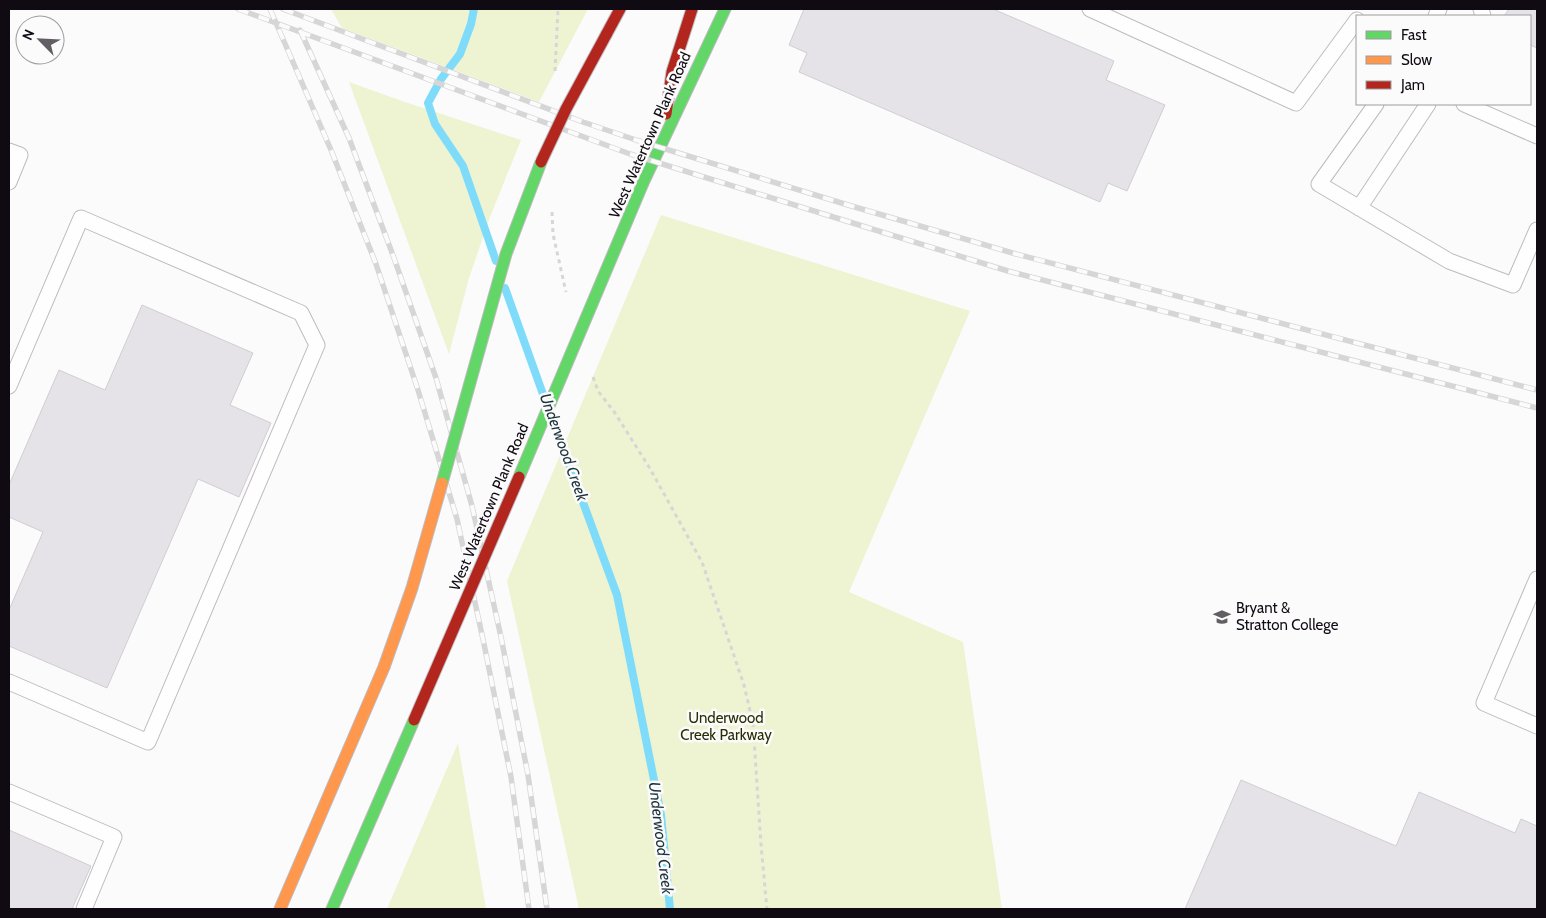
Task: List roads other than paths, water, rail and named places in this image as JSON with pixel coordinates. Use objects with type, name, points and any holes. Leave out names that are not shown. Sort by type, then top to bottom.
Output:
[{"type":"street","points":[[280,909],[384,667],[412,588],[506,254],[537,170],[566,109],[620,9]]},
{"type":"street","points":[[662,143],[672,72],[692,9]]},
{"type":"street","name":"West Watertown Plank Road","points":[[332,909],[568,364],[643,183],[725,9]]},
{"type":"lane","points":[[1090,9],[1296,103],[1356,21]]},
{"type":"lane","points":[[1375,105],[1319,184],[1449,261],[1514,285],[1537,230]]},
{"type":"lane","points":[[1360,208],[1427,105]]},
{"type":"lane","points":[[1466,105],[1537,136]]},
{"type":"lane","points":[[9,151],[20,155],[9,182]]},
{"type":"lane","points":[[9,386],[81,218],[302,314],[317,345],[148,742],[9,682]]},
{"type":"lane","points":[[1537,579],[1484,702],[1537,726]]},
{"type":"lane","points":[[9,792],[114,837],[84,909]]},
{"type":"waterway","name":"Underwood Creek","points":[[474,9],[471,24],[460,54],[441,79],[428,103],[435,124],[463,166],[496,261]]},
{"type":"waterway","name":"Underwood Creek","points":[[505,288],[544,397]]},
{"type":"waterway","name":"Underwood Creek","points":[[552,418],[617,595],[661,815],[670,909]]},
{"type":"railway","points":[[238,9],[630,154],[1008,271],[1537,408]]},
{"type":"railway","points":[[270,9],[331,150],[376,264],[418,390],[457,519],[511,777],[529,909]]},
{"type":"railway","points":[[283,9],[583,122],[848,205],[1016,254],[1537,390]]},
{"type":"railway","points":[[300,30],[349,138],[394,258],[436,378],[472,506],[501,637],[528,775],[547,909]]},
{"type":"place","name":"Bryant & Stratton College","points":[[1222,617]]},
{"type":"park label","name":"Underwood Creek Parkway","points":[[726,726]]}]
